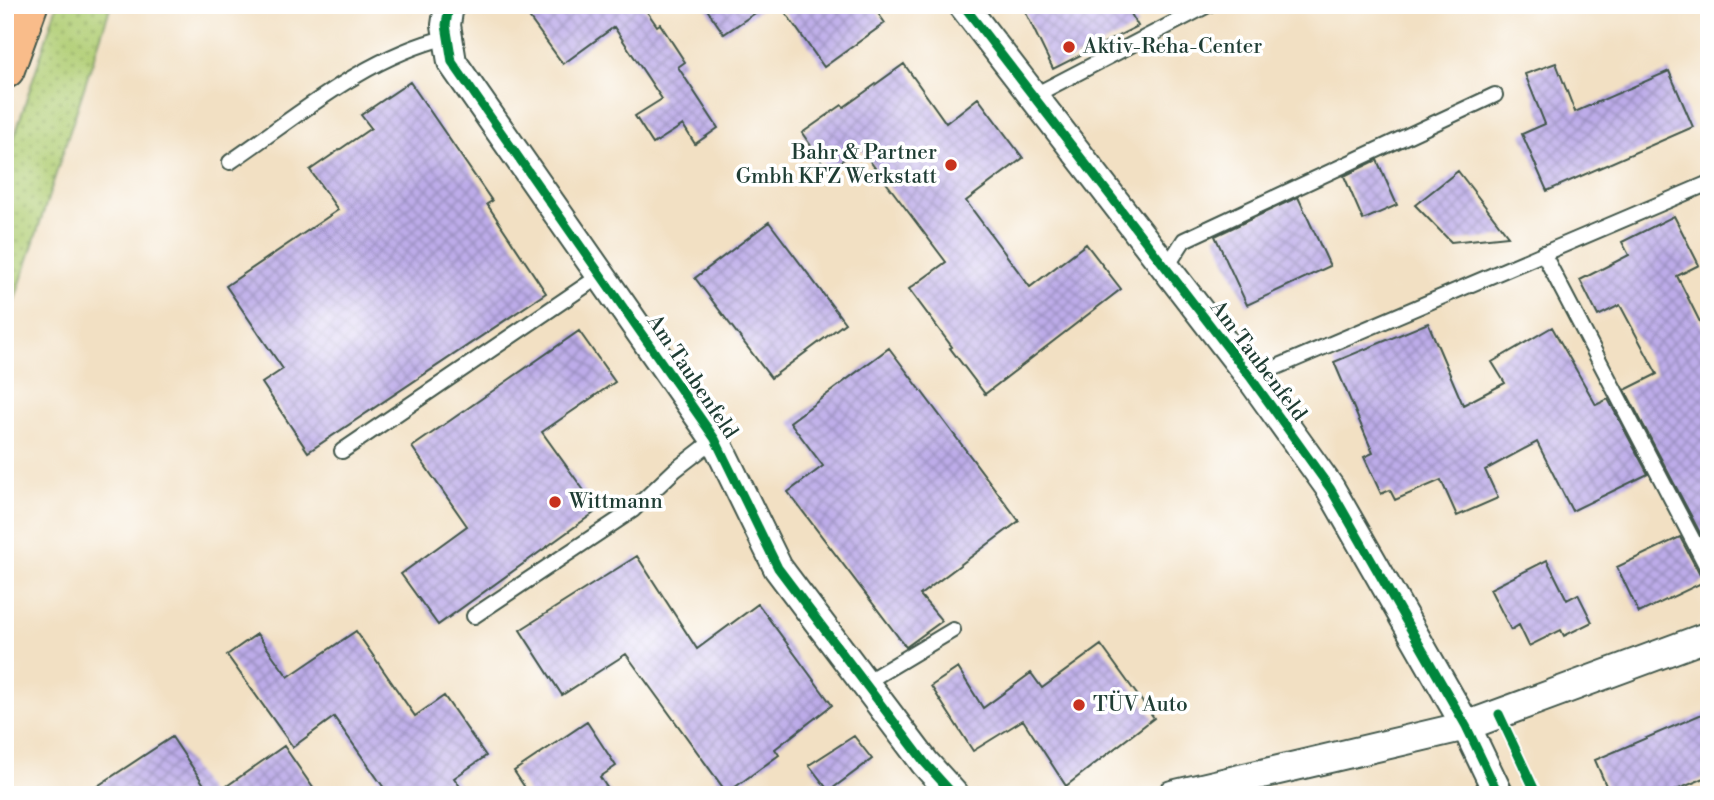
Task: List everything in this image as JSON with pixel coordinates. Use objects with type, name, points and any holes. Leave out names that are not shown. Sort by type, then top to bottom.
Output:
[{"type":"highway","points":[[5,69],[28,5]]},
{"type":"street","name":"Am Taubenfeld","points":[[449,5],[446,25],[452,62],[715,439],[778,568],[863,684],[925,763],[954,795]]},
{"type":"street","name":"Am Taubenfeld","points":[[963,5],[1251,378],[1330,488],[1466,726],[1499,795]]},
{"type":"street","points":[[1172,795],[1250,786],[1466,726],[1709,636]]},
{"type":"lane","points":[[1033,96],[1208,5]]},
{"type":"lane","points":[[230,162],[368,68],[420,44],[448,37]]},
{"type":"lane","points":[[1166,268],[1184,240],[1495,95]]},
{"type":"lane","points":[[1251,378],[1709,183]]},
{"type":"lane","points":[[1543,253],[1709,570]]},
{"type":"lane","points":[[342,451],[601,275]]},
{"type":"lane","points":[[474,616],[632,510],[675,470],[715,439]]},
{"type":"lane","points":[[863,684],[953,630]]},
{"type":"green space","points":[[57,5],[111,5],[5,330],[5,166]]},
{"type":"building","points":[[520,5],[644,5],[685,62],[678,67],[718,128],[695,144],[683,125],[653,144],[635,116],[662,99],[614,27],[563,64]]},
{"type":"building","points":[[704,5],[767,5],[724,34]]},
{"type":"building","points":[[780,5],[872,5],[885,23],[824,67]]},
{"type":"building","name":"Aktiv-Reha-Center","points":[[1022,5],[1126,5],[1138,26],[1053,69]]},
{"type":"building","points":[[1556,63],[1575,112],[1669,71],[1693,127],[1547,191],[1522,134],[1545,124],[1525,74]]},
{"type":"building","points":[[904,64],[946,123],[978,98],[1023,158],[966,201],[1030,287],[1086,244],[1121,289],[985,394],[909,289],[946,262],[860,148],[828,170],[802,133]]},
{"type":"building","points":[[410,82],[492,201],[487,204],[546,293],[308,452],[262,383],[283,369],[226,286],[338,210],[310,170],[371,128],[361,115]]},
{"type":"building","points":[[1377,160],[1397,205],[1363,220],[1344,176]]},
{"type":"building","points":[[1458,171],[1508,236],[1451,242],[1415,205]]},
{"type":"building","points":[[1298,197],[1330,266],[1247,305],[1215,236]]},
{"type":"building","points":[[1674,216],[1699,265],[1677,276],[1709,340],[1709,550],[1625,390],[1657,374],[1620,305],[1598,316],[1580,280],[1629,255],[1622,242]]},
{"type":"building","points":[[769,222],[845,323],[771,378],[695,278]]},
{"type":"building","points":[[1428,323],[1463,405],[1505,383],[1492,362],[1552,327],[1596,405],[1608,399],[1648,474],[1572,511],[1537,442],[1485,470],[1498,498],[1457,516],[1441,480],[1395,500],[1390,490],[1381,494],[1364,457],[1373,453],[1334,362]]},
{"type":"building","points":[[579,331],[615,382],[542,432],[598,510],[438,625],[401,574],[467,526],[412,447]]},
{"type":"building","points":[[889,348],[1019,521],[920,595],[942,621],[906,647],[788,492],[823,466],[790,422]]},
{"type":"building","points":[[1680,537],[1700,575],[1708,580],[1639,613],[1617,567]]},
{"type":"building","points":[[637,556],[697,649],[758,604],[832,705],[775,749],[779,755],[727,793],[626,654],[562,695],[520,630]]},
{"type":"building","points":[[1547,560],[1567,600],[1578,594],[1592,622],[1564,636],[1561,630],[1529,646],[1519,625],[1511,630],[1490,589]]},
{"type":"building","points":[[356,631],[415,716],[444,696],[486,756],[454,778],[466,795],[389,795],[334,717],[293,747],[227,655],[257,634],[288,677]]},
{"type":"building","name":"TÜV Auto","points":[[1101,645],[1154,718],[1066,786],[1023,720],[973,751],[931,686],[958,668],[983,708],[1031,673],[1042,688]]},
{"type":"building","points":[[1709,711],[1709,776],[1665,795],[1610,795],[1595,760]]},
{"type":"building","points":[[587,722],[616,766],[600,777],[612,795],[530,795],[514,771]]},
{"type":"building","points":[[854,736],[872,759],[829,791],[809,765]]},
{"type":"building","points":[[172,737],[211,795],[84,795]]},
{"type":"building","points":[[284,746],[318,795],[214,795]]},
{"type":"cycle path","points":[[449,5],[446,25],[452,62],[715,439],[778,568],[925,763],[954,795]]},
{"type":"cycle path","points":[[963,5],[1251,378],[1330,488],[1466,726],[1499,795]]},
{"type":"cycle path","points":[[1499,714],[1537,795]]},
{"type":"place","name":"Aktiv-Reha-Center","points":[[1069,47]]},
{"type":"place","name":"Bahr & Partner Gmbh KFZ Werkstatt","points":[[951,165]]},
{"type":"place","name":"Wittmann","points":[[555,502]]},
{"type":"place","name":"TÜV Auto","points":[[1079,705]]}]
